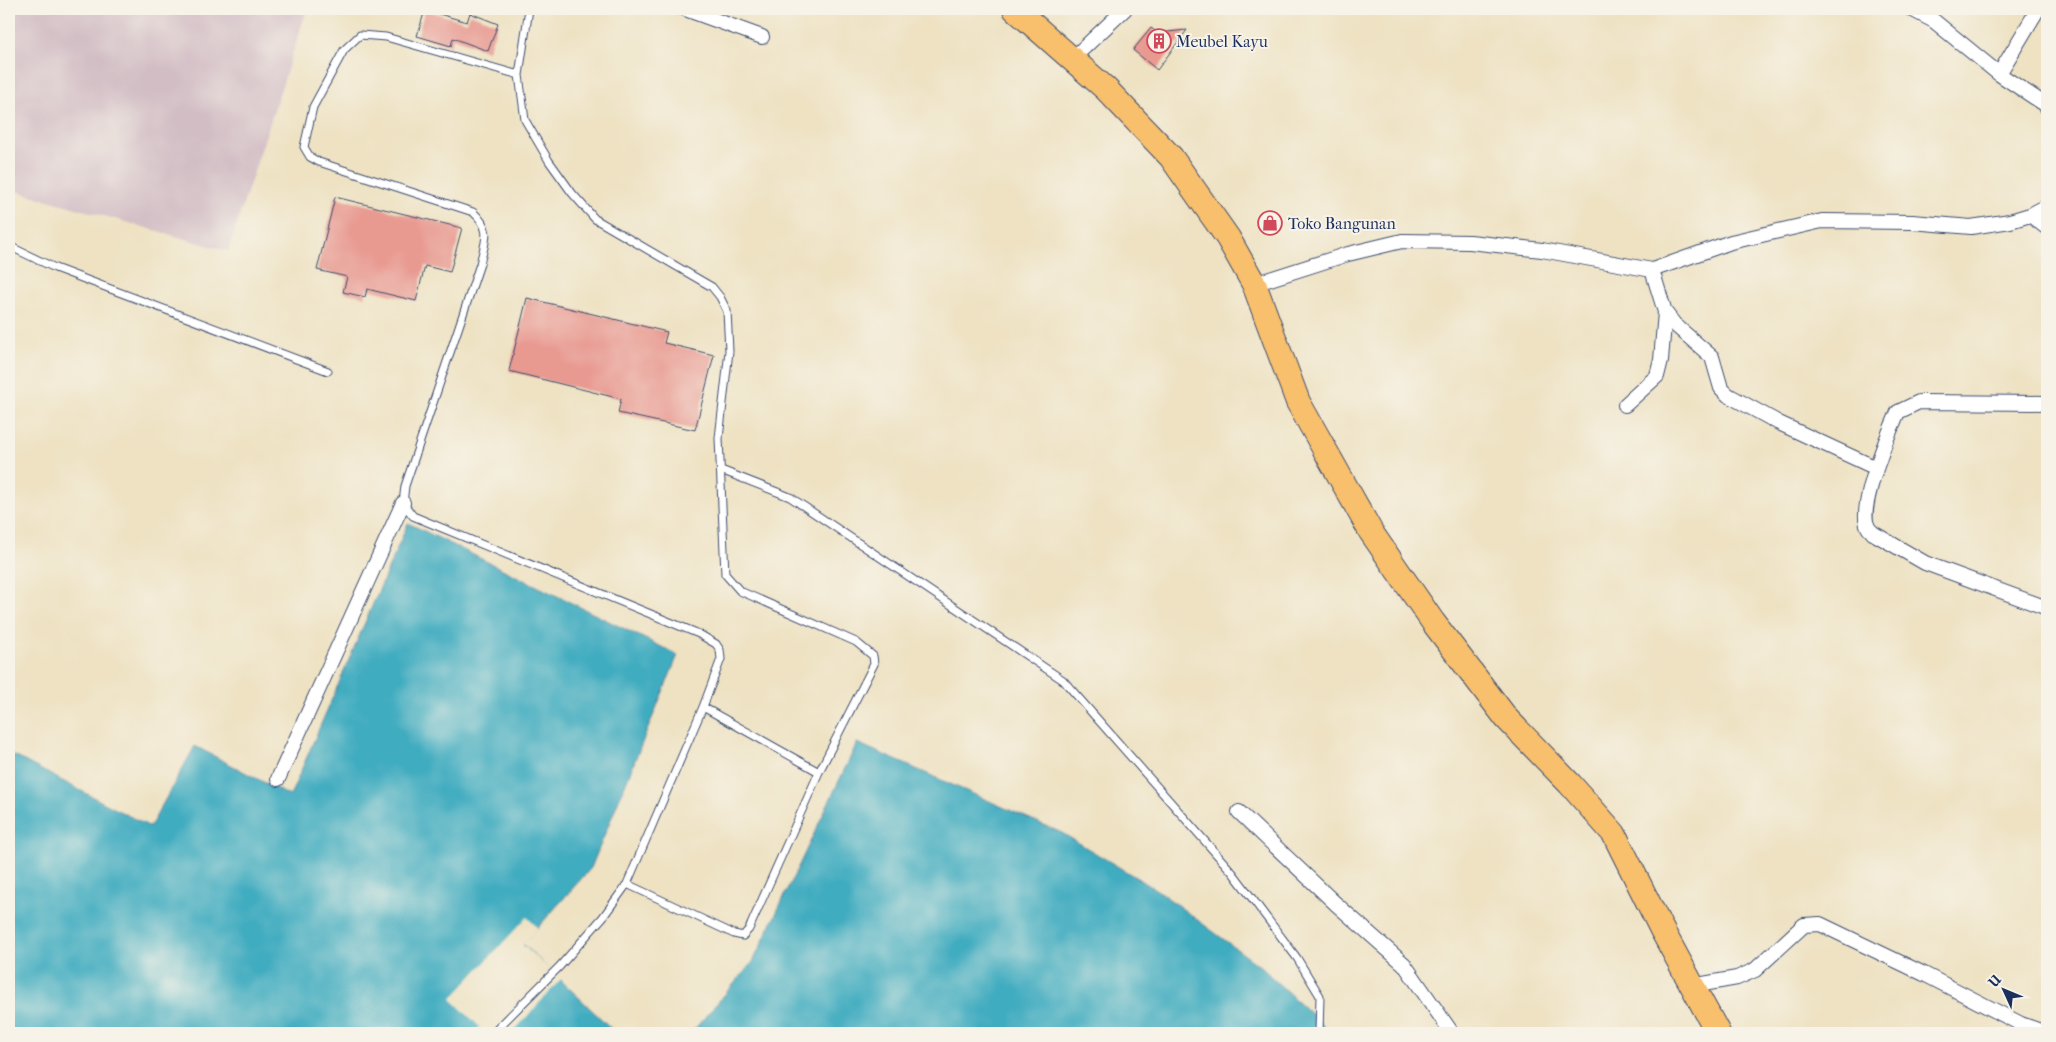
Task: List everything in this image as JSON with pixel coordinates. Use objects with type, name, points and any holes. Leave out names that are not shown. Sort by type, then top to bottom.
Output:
[{"type":"highway","points":[[1015,9],[1106,89],[1171,157],[1228,238],[1254,284],[1298,402],[1371,532],[1433,622],[1507,719],[1570,784],[1614,834],[1718,1033]]},
{"type":"street","points":[[685,9],[762,37]]},
{"type":"street","points":[[1072,59],[1125,9]]},
{"type":"street","points":[[1910,9],[1934,20],[2000,74],[2046,105],[2047,108]]},
{"type":"street","points":[[2000,74],[2038,9]]},
{"type":"street","points":[[1254,284],[1348,254],[1402,240],[1470,242],[1542,250],[1652,270],[1732,242],[1822,221],[1912,222],[1971,227],[2010,221],[2030,215],[2047,206]]},
{"type":"street","points":[[2030,215],[2047,228]]},
{"type":"street","points":[[1652,270],[1665,312],[1674,324],[1712,358],[1721,388],[1728,395],[1779,424],[1876,468]]},
{"type":"street","points":[[1625,405],[1657,376],[1661,360],[1665,312]]},
{"type":"street","points":[[2047,403],[1919,402],[1898,412],[1876,468],[1866,514],[1867,527],[1874,533],[1925,563],[2047,608]]},
{"type":"street","points":[[278,779],[403,503]]},
{"type":"street","points":[[1239,812],[1336,904],[1404,964],[1452,1033]]},
{"type":"street","points":[[1692,986],[1736,978],[1755,970],[1804,925],[1820,924],[1924,974],[2021,1024],[2046,1033]]},
{"type":"lane","points":[[529,9],[518,75],[525,120],[549,161],[572,193],[595,218],[712,287],[727,311],[729,352],[719,438],[721,524],[725,574],[740,591],[856,642],[873,656],[874,664],[820,772],[749,929],[743,936],[734,934],[627,884]]},
{"type":"lane","points":[[493,1033],[560,966],[603,916],[627,884],[703,707],[721,659],[720,650],[716,644],[699,634],[413,516],[403,503],[405,486],[480,264],[487,233],[484,222],[473,212],[319,162],[310,157],[304,147],[313,107],[344,50],[360,36],[386,37],[518,75]]},
{"type":"lane","points":[[9,246],[55,268],[328,371]]},
{"type":"lane","points":[[721,470],[790,497],[1063,680],[1232,873],[1297,958],[1320,996],[1319,1033]]},
{"type":"lane","points":[[703,707],[820,772]]},
{"type":"shaded area","points":[[9,9],[307,9],[228,251],[9,189]]},
{"type":"water","points":[[408,523],[678,655],[591,868],[523,944],[616,1033],[9,1033],[9,753],[150,827],[195,746],[290,796]]},
{"type":"water","points":[[857,743],[1062,833],[1157,890],[1261,967],[1331,1033],[691,1033],[753,962]]},
{"type":"pier","points":[[527,917],[538,928],[523,945],[561,979],[512,1033],[474,1033],[480,1027],[451,999]]},
{"type":"building","points":[[425,10],[467,22],[470,13],[498,24],[488,51],[453,38],[451,46],[417,36]]},
{"type":"building","name":"Meubel Kayu","points":[[1151,28],[1158,33],[1187,30],[1157,70],[1133,50]]},
{"type":"building","points":[[335,197],[462,228],[450,272],[425,266],[416,301],[367,289],[365,297],[343,292],[347,277],[317,270]]},
{"type":"building","points":[[527,298],[667,332],[664,343],[714,355],[695,430],[618,413],[621,399],[509,371]]},
{"type":"place","name":"Meubel Kayu","points":[[1159,41]]},
{"type":"place","name":"Toko Bangunan","points":[[1270,223]]}]
